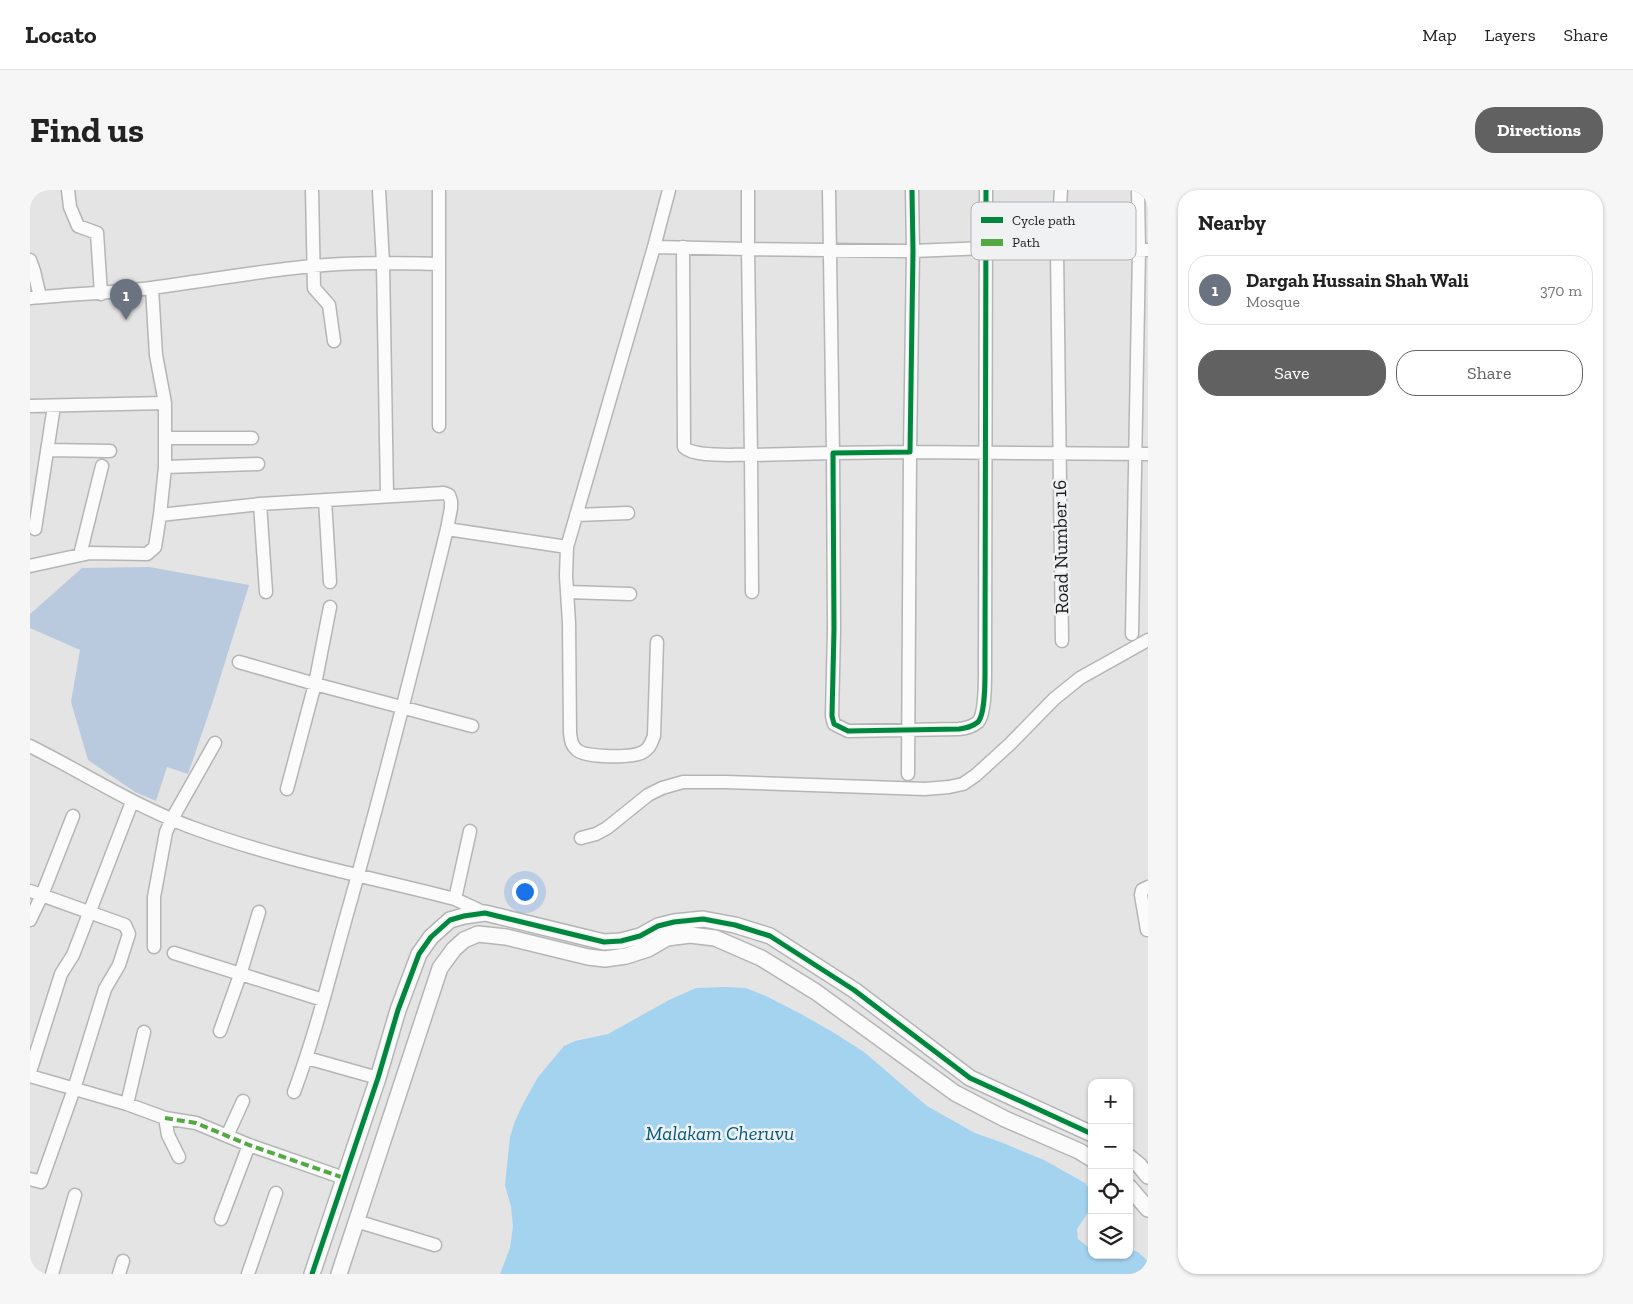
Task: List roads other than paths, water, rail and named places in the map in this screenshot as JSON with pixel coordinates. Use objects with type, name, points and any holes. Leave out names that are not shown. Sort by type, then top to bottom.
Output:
[{"type":"street","points":[[68,190],[70,207],[78,226],[97,233],[101,294]]},
{"type":"street","points":[[312,190],[314,288],[329,305],[334,341]]},
{"type":"street","points":[[379,190],[383,263],[388,496]]},
{"type":"street","points":[[657,642],[654,736],[649,748],[642,753],[633,755],[589,755],[579,752],[572,744],[570,733],[567,547],[669,190]]},
{"type":"street","points":[[748,190],[752,592]]},
{"type":"street","points":[[829,190],[833,453],[834,629],[832,716],[834,724],[848,732],[959,729],[971,727],[979,720],[983,707],[985,662],[986,260]]},
{"type":"street","points":[[908,774],[912,190]]},
{"type":"street","points":[[1132,634],[1135,454],[1144,250],[1138,190]]},
{"type":"street","points":[[439,192],[439,426]]},
{"type":"street","points":[[654,246],[913,251],[971,249]]},
{"type":"street","points":[[683,247],[684,447],[687,450],[698,453],[751,455],[910,452],[1148,454]]},
{"type":"street","points":[[30,260],[34,271],[35,298],[101,294],[313,266],[383,263],[438,264]]},
{"type":"street","name":"Road Number 16","points":[[1057,260],[1062,641]]},
{"type":"street","points":[[30,566],[90,553],[147,554],[155,547],[165,467],[165,403],[156,355],[152,288]]},
{"type":"street","points":[[30,406],[165,403]]},
{"type":"street","points":[[35,529],[54,406]]},
{"type":"street","points":[[165,438],[252,438]]},
{"type":"street","points":[[47,450],[110,451]]},
{"type":"street","points":[[165,467],[258,464]]},
{"type":"street","points":[[80,555],[102,466]]},
{"type":"street","points":[[160,515],[260,504],[444,492],[449,494],[452,501],[452,508],[403,707],[358,875],[306,1058],[294,1092]]},
{"type":"street","points":[[325,500],[330,582]]},
{"type":"street","points":[[260,504],[266,592]]},
{"type":"street","points":[[576,515],[628,513]]},
{"type":"street","points":[[447,529],[567,547]]},
{"type":"street","points":[[567,592],[630,594]]},
{"type":"street","points":[[286,789],[315,684],[330,607]]},
{"type":"street","points":[[582,838],[596,834],[606,828],[648,795],[662,788],[683,782],[925,789],[963,784],[976,775],[1017,738],[1054,699],[1080,678],[1148,640]]},
{"type":"street","points":[[240,662],[472,726]]},
{"type":"street","points":[[154,947],[154,897],[166,832],[215,743]]},
{"type":"street","points":[[30,746],[132,802],[199,830],[263,850],[455,899],[485,913],[604,942],[621,941],[640,936],[658,926],[691,928],[761,958],[816,992],[955,1093],[1005,1119],[1088,1157]]},
{"type":"street","points":[[30,1072],[61,974],[73,954],[88,911],[132,802]]},
{"type":"street","points":[[30,920],[36,893],[73,816]]},
{"type":"street","points":[[455,899],[470,831]]},
{"type":"street","points":[[1147,930],[1141,895],[1142,890],[1148,887]]},
{"type":"street","points":[[30,1179],[41,1182],[74,1089],[105,989],[119,965],[129,934],[126,925],[36,893]]},
{"type":"street","points":[[220,1031],[240,975],[259,912]]},
{"type":"street","points":[[312,1274],[378,1078],[398,1010],[419,954],[431,937],[450,920],[485,913]]},
{"type":"street","points":[[339,1274],[440,968],[454,949],[464,940],[478,934],[506,937],[588,957],[605,958],[626,956],[648,949],[667,938],[691,928],[703,919],[735,924],[770,936],[854,990],[970,1078],[1088,1132]]},
{"type":"street","points":[[604,942],[605,958]]},
{"type":"street","points":[[174,953],[322,1000]]},
{"type":"street","points":[[126,1104],[144,1032]]},
{"type":"street","points":[[306,1058],[378,1078]]},
{"type":"street","points":[[30,1076],[126,1104],[165,1118],[196,1124],[249,1145],[344,1178]]},
{"type":"street","points":[[227,1136],[243,1101]]},
{"type":"street","points":[[165,1118],[168,1135],[178,1157]]},
{"type":"street","points":[[221,1219],[249,1145]]},
{"type":"street","points":[[1133,1192],[1148,1209]]},
{"type":"street","points":[[248,1274],[276,1193]]},
{"type":"street","points":[[52,1274],[76,1195]]},
{"type":"street","points":[[356,1221],[435,1245]]},
{"type":"street","points":[[119,1274],[123,1261]]},
{"type":"water","name":"Malakam Cheruvu","points":[[696,988],[746,988],[766,996],[831,1031],[864,1052],[927,1106],[975,1133],[1044,1160],[1085,1183],[1088,1187],[1088,1212],[1077,1229],[1078,1239],[1088,1247],[1088,1259],[1133,1259],[1133,1250],[1138,1252],[1148,1261],[1148,1274],[500,1274],[510,1248],[513,1226],[511,1207],[505,1185],[510,1137],[515,1121],[538,1077],[564,1046],[575,1041],[608,1034],[669,1000]]},
{"type":"place","name":"Dargah Hussain Shah Wali","points":[[126,320]]}]
